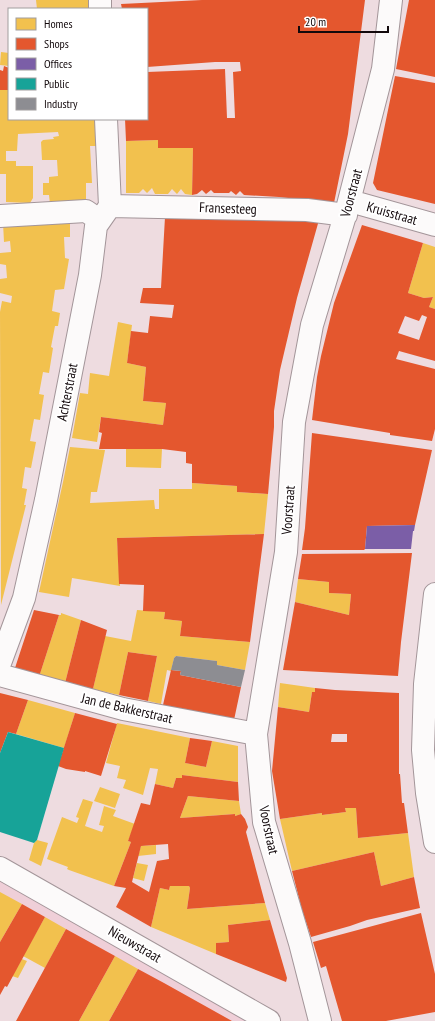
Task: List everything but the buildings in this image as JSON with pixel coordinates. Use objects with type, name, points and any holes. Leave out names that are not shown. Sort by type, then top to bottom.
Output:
[{"type":"street","name":"Voorstraat","points":[[320,1021],[300,943],[264,822],[256,734],[286,552],[294,422],[312,325],[348,208],[383,69],[391,0]]},
{"type":"street","name":"Achterstraat","points":[[0,663],[24,598],[46,500],[90,275],[96,226],[104,213],[106,120]]},
{"type":"street","name":"Fransesteeg","points":[[104,213],[158,206],[307,210],[348,208]]},
{"type":"street","name":"Kruisstraat","points":[[348,208],[435,225]]},
{"type":"street","points":[[0,216],[86,211],[104,213]]},
{"type":"street","points":[[435,594],[425,684],[423,750],[427,793],[435,842]]},
{"type":"street","name":"Jan de Bakkerstraat","points":[[0,675],[123,709],[256,734]]},
{"type":"street","name":"Nieuwstraat","points":[[0,868],[269,1021]]},
{"type":"shaded area","points":[[0,874],[261,1021],[174,1021],[0,919]]}]
